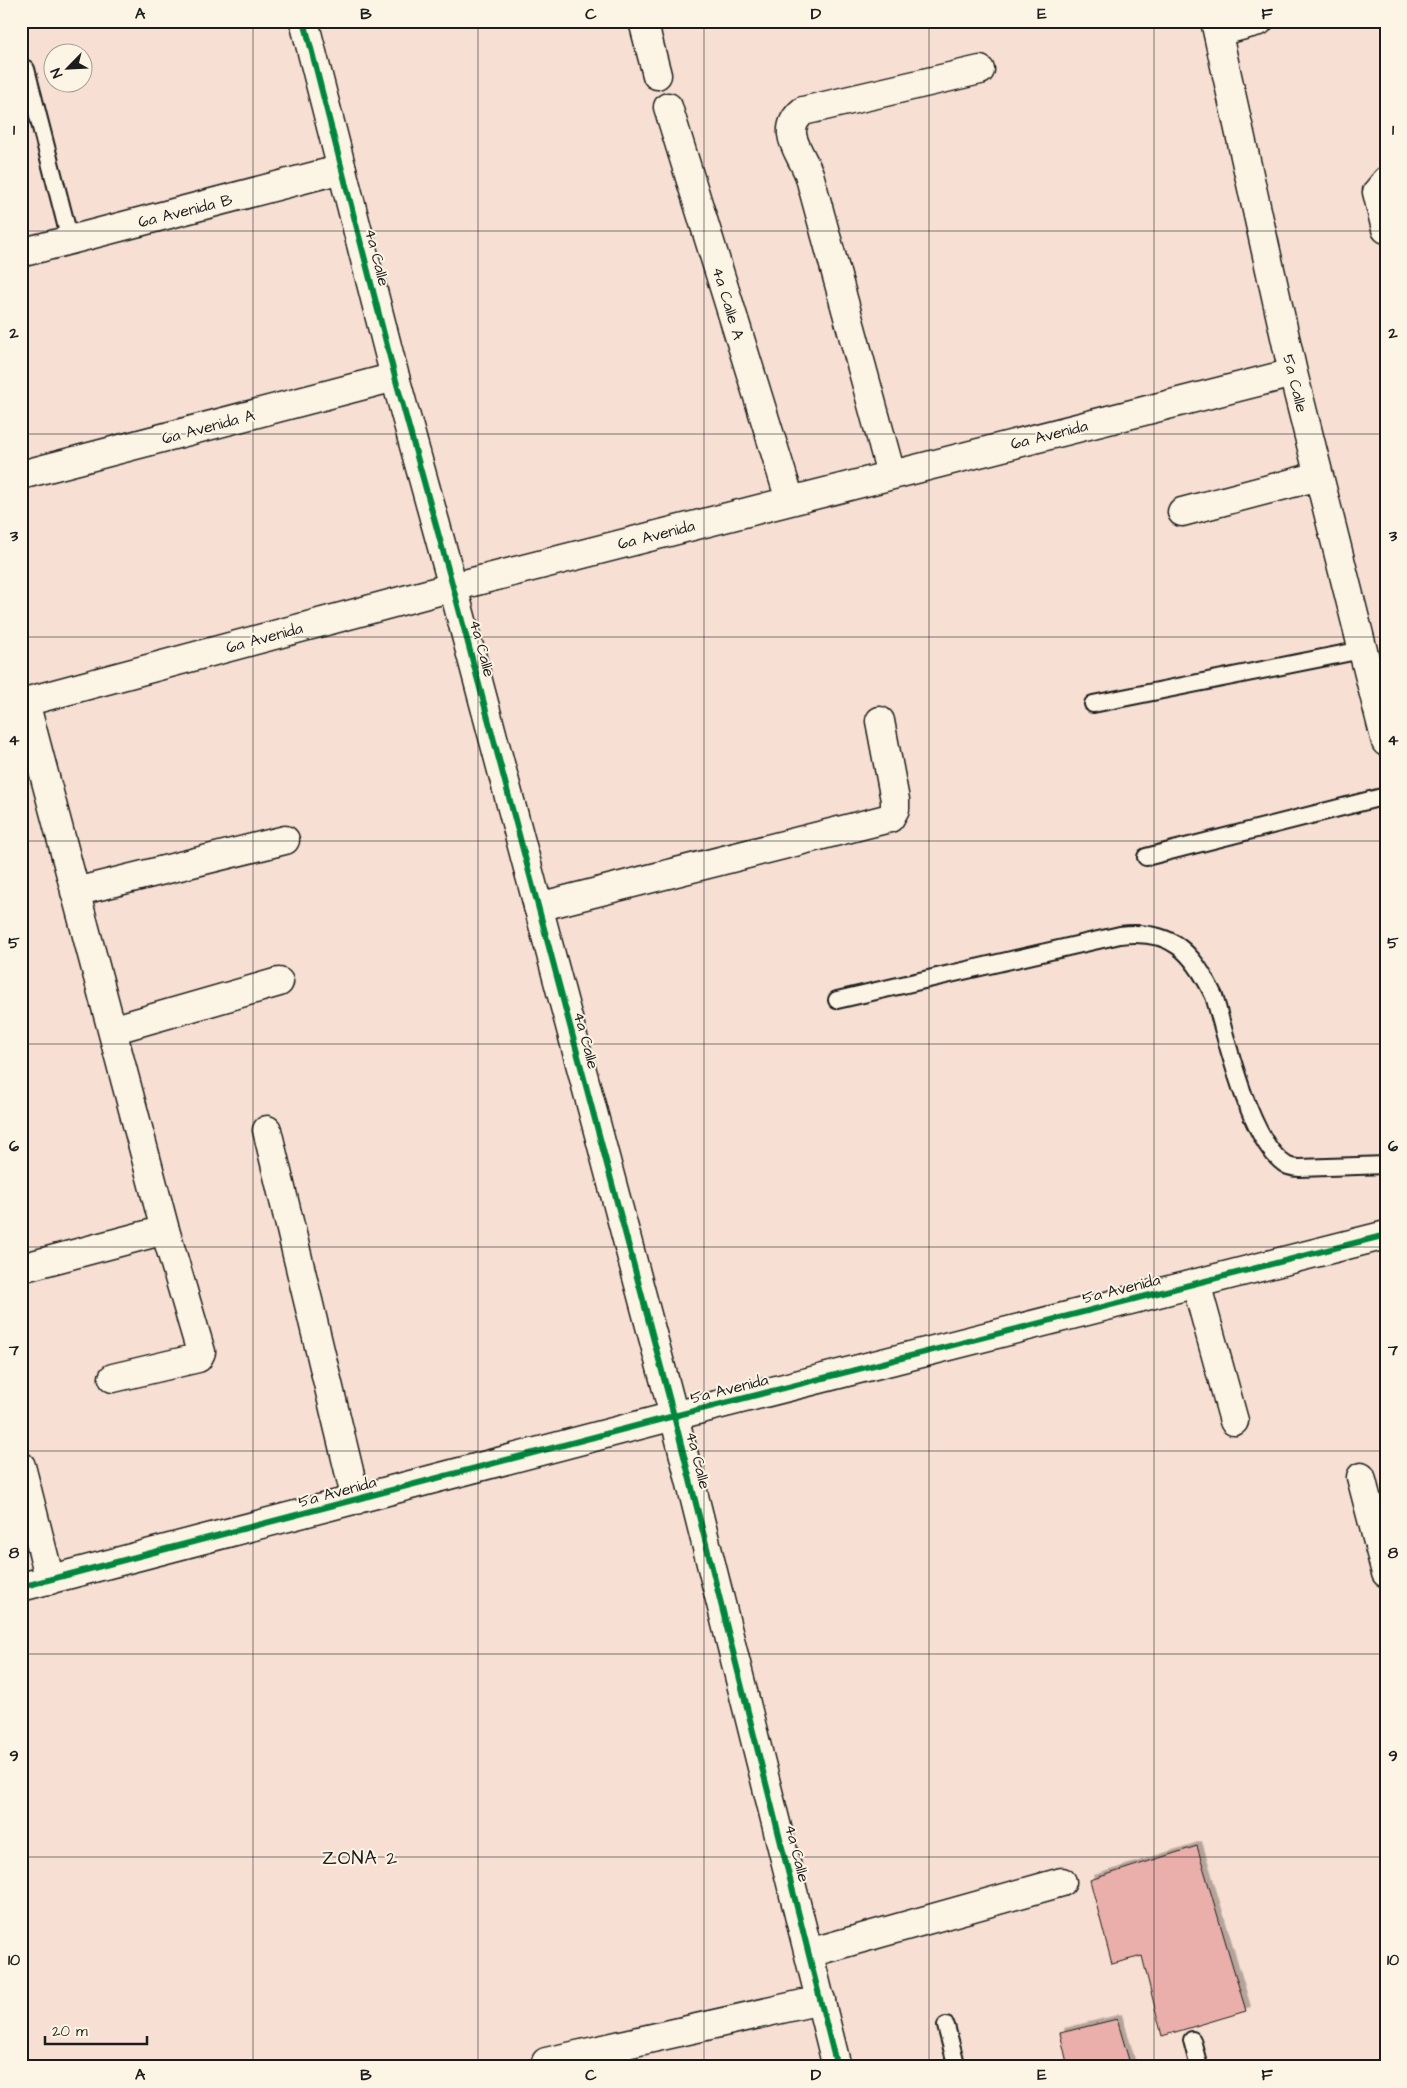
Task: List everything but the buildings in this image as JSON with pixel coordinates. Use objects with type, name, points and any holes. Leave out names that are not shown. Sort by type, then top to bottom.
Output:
[{"type":"street","name":"4a Calle","points":[[304,21],[395,378],[453,587],[674,1416],[837,2067]]},
{"type":"street","points":[[643,21],[657,75]]},
{"type":"street","points":[[1216,27],[1259,21]]},
{"type":"street","name":"5a Calle","points":[[1216,27],[1293,373],[1386,742]]},
{"type":"street","points":[[891,474],[809,174],[792,139],[791,127],[795,118],[803,111],[980,70]]},
{"type":"street","name":"4a Calle A","points":[[668,107],[790,500]]},
{"type":"street","name":"6a Avenida B","points":[[28,250],[342,169]]},
{"type":"street","points":[[1382,189],[1386,229]]},
{"type":"street","name":"6a Avenida","points":[[23,702],[453,587],[1293,373]]},
{"type":"street","name":"6a Avenida A","points":[[21,475],[395,378]]},
{"type":"street","points":[[1182,512],[1319,476]]},
{"type":"street","points":[[23,702],[165,1230],[201,1354],[198,1358],[113,1378]]},
{"type":"street","points":[[538,907],[890,818],[895,809],[895,800],[880,721]]},
{"type":"street","points":[[75,892],[285,840]]},
{"type":"street","points":[[112,1030],[280,982]]},
{"type":"street","points":[[267,1130],[356,1500]]},
{"type":"street","points":[[21,1268],[165,1230]]},
{"type":"street","name":"5a Avenida","points":[[21,1587],[674,1416],[1386,1235]]},
{"type":"street","points":[[1196,1283],[1234,1420]]},
{"type":"street","points":[[21,1466],[50,1580]]},
{"type":"street","points":[[1361,1477],[1386,1573]]},
{"type":"street","points":[[809,1953],[1062,1882]]},
{"type":"street","points":[[546,2062],[820,2000]]},
{"type":"lane","points":[[26,69],[70,240]]},
{"type":"lane","points":[[1093,704],[1362,650]]},
{"type":"lane","points":[[1146,857],[1386,796]]},
{"type":"lane","points":[[838,1000],[1120,935],[1142,933],[1163,937],[1181,948],[1197,965],[1207,980],[1214,996],[1250,1112],[1274,1153],[1288,1166],[1299,1168],[1386,1166]]},
{"type":"lane","points":[[946,2026],[957,2067]]},
{"type":"lane","points":[[1192,2040],[1199,2067]]},
{"type":"cycle path","points":[[304,21],[395,377],[453,587],[674,1416],[837,2067]]},
{"type":"cycle path","points":[[21,1587],[674,1416],[1386,1235]]},
{"type":"district","name":"ZONA 2","points":[[360,1857]]}]
